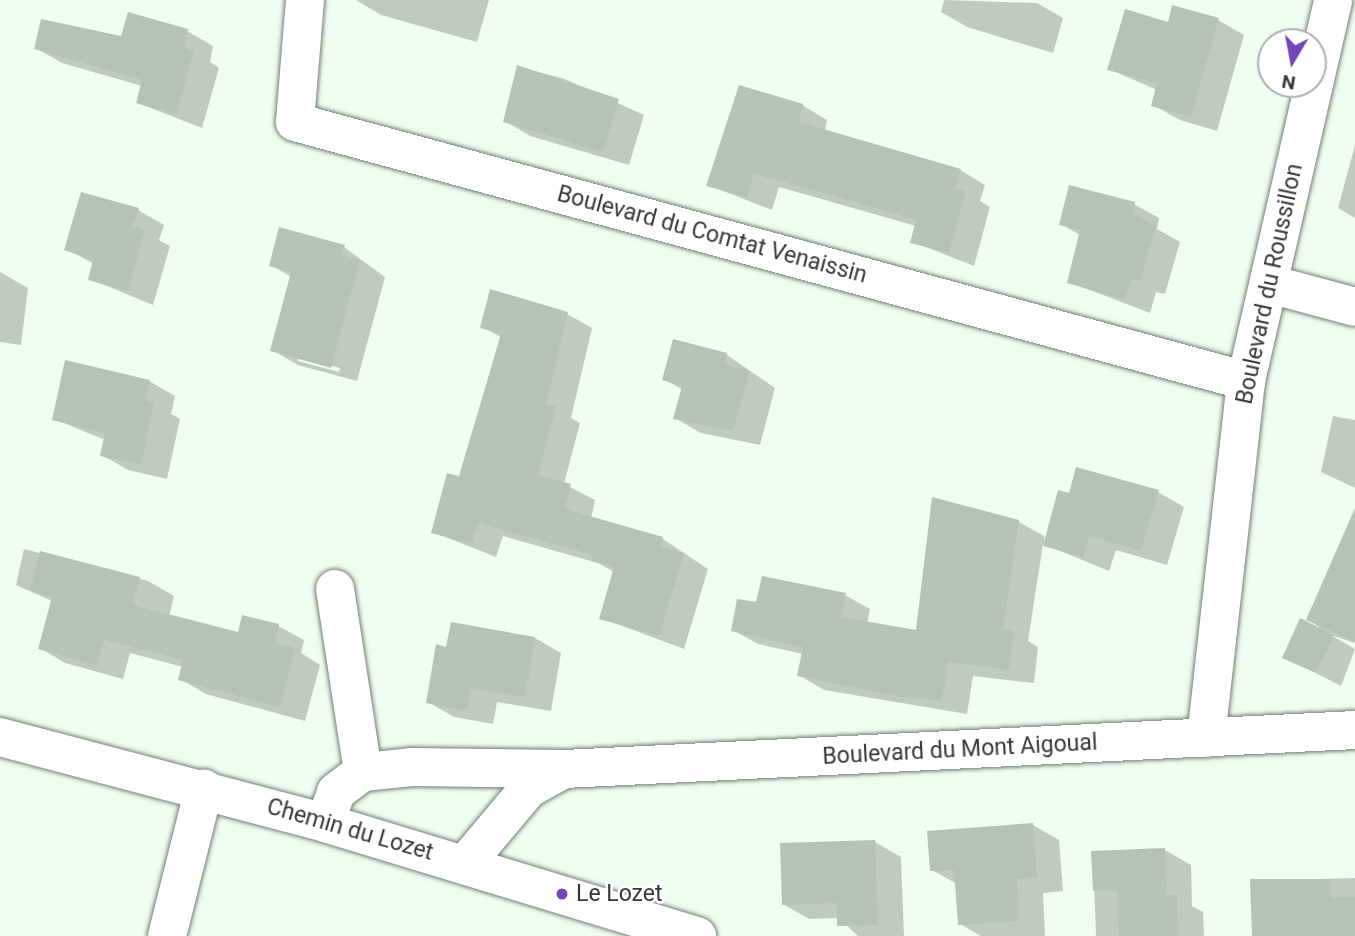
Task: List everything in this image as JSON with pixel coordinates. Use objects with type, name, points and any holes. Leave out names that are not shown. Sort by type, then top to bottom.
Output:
[{"type":"street","name":"Boulevard du Comtat Venaissin","points":[[305,0],[295,122],[1245,381]]},
{"type":"street","name":"Boulevard du Roussillon","points":[[1206,738],[1245,381],[1270,284],[1333,0]]},
{"type":"street","points":[[1270,284],[1355,307]]},
{"type":"street","points":[[325,823],[336,792],[363,772],[335,589]]},
{"type":"street","name":"Boulevard du Mont Aigoual","points":[[363,772],[565,769],[1355,730]]},
{"type":"street","name":"Chemin du Lozet","points":[[0,737],[204,789],[466,863],[697,936]]},
{"type":"street","name":"Boulevard du Mont Aigoual","points":[[466,863],[528,789],[565,769]]},
{"type":"street","points":[[167,936],[204,789]]},
{"type":"building","points":[[1172,5],[1219,18],[1191,117],[1151,106],[1157,83],[1107,70],[1125,9],[1168,22]]},
{"type":"building","points":[[128,12],[188,29],[184,48],[194,51],[176,115],[136,103],[142,80],[34,49],[41,19],[121,36]]},
{"type":"building","points":[[517,65],[619,99],[603,152],[503,122]]},
{"type":"building","points":[[739,85],[803,104],[799,122],[961,169],[955,189],[966,191],[949,253],[910,243],[916,220],[828,194],[754,174],[747,197],[706,186]]},
{"type":"building","points":[[1069,185],[1135,202],[1133,214],[1156,226],[1140,281],[1131,279],[1125,300],[1067,283],[1080,230],[1059,225]]},
{"type":"building","points":[[81,192],[139,208],[133,226],[145,230],[128,291],[88,280],[93,260],[64,250]]},
{"type":"building","points":[[279,227],[345,245],[342,255],[360,260],[331,368],[270,351],[291,272],[269,266]]},
{"type":"building","points":[[490,289],[568,312],[546,404],[556,407],[538,475],[571,484],[565,509],[663,537],[661,547],[684,553],[659,636],[599,619],[614,567],[591,561],[593,555],[478,523],[471,544],[431,533],[447,473],[459,476],[501,334],[480,328]]},
{"type":"building","points":[[673,339],[727,353],[725,364],[750,371],[733,431],[673,419],[682,386],[662,380]]},
{"type":"building","points":[[65,360],[150,380],[145,401],[154,403],[141,465],[100,456],[105,433],[52,420]]},
{"type":"building","points":[[1076,467],[1159,490],[1141,551],[1089,536],[1083,557],[1043,546],[1058,490],[1069,493]]},
{"type":"building","points":[[932,497],[1019,520],[1003,629],[1014,631],[1009,670],[948,662],[942,701],[902,697],[797,676],[803,647],[731,631],[737,599],[756,602],[762,576],[846,593],[841,617],[916,630]]},
{"type":"building","points":[[1355,508],[1355,642],[1306,620]]},
{"type":"building","points":[[40,551],[140,577],[133,605],[238,632],[242,615],[279,624],[275,643],[295,648],[280,707],[178,680],[183,660],[104,640],[97,665],[38,649],[52,597],[30,590]]},
{"type":"building","points":[[1300,618],[1334,635],[1316,673],[1282,658]]},
{"type":"building","points":[[451,622],[535,637],[525,697],[471,688],[467,711],[426,703],[436,644],[446,647]]},
{"type":"building","points":[[1033,823],[1037,877],[1017,879],[1019,921],[958,925],[954,870],[930,871],[927,831]]},
{"type":"building","points":[[875,840],[878,925],[837,926],[837,903],[782,905],[780,843]]},
{"type":"building","points":[[1165,848],[1167,895],[1177,895],[1178,936],[1119,936],[1117,891],[1093,891],[1091,851]]},
{"type":"building","points":[[1250,879],[1330,879],[1331,898],[1355,897],[1355,936],[1252,936]]},
{"type":"place","name":"Le Lozet","points":[[562,894]]}]
